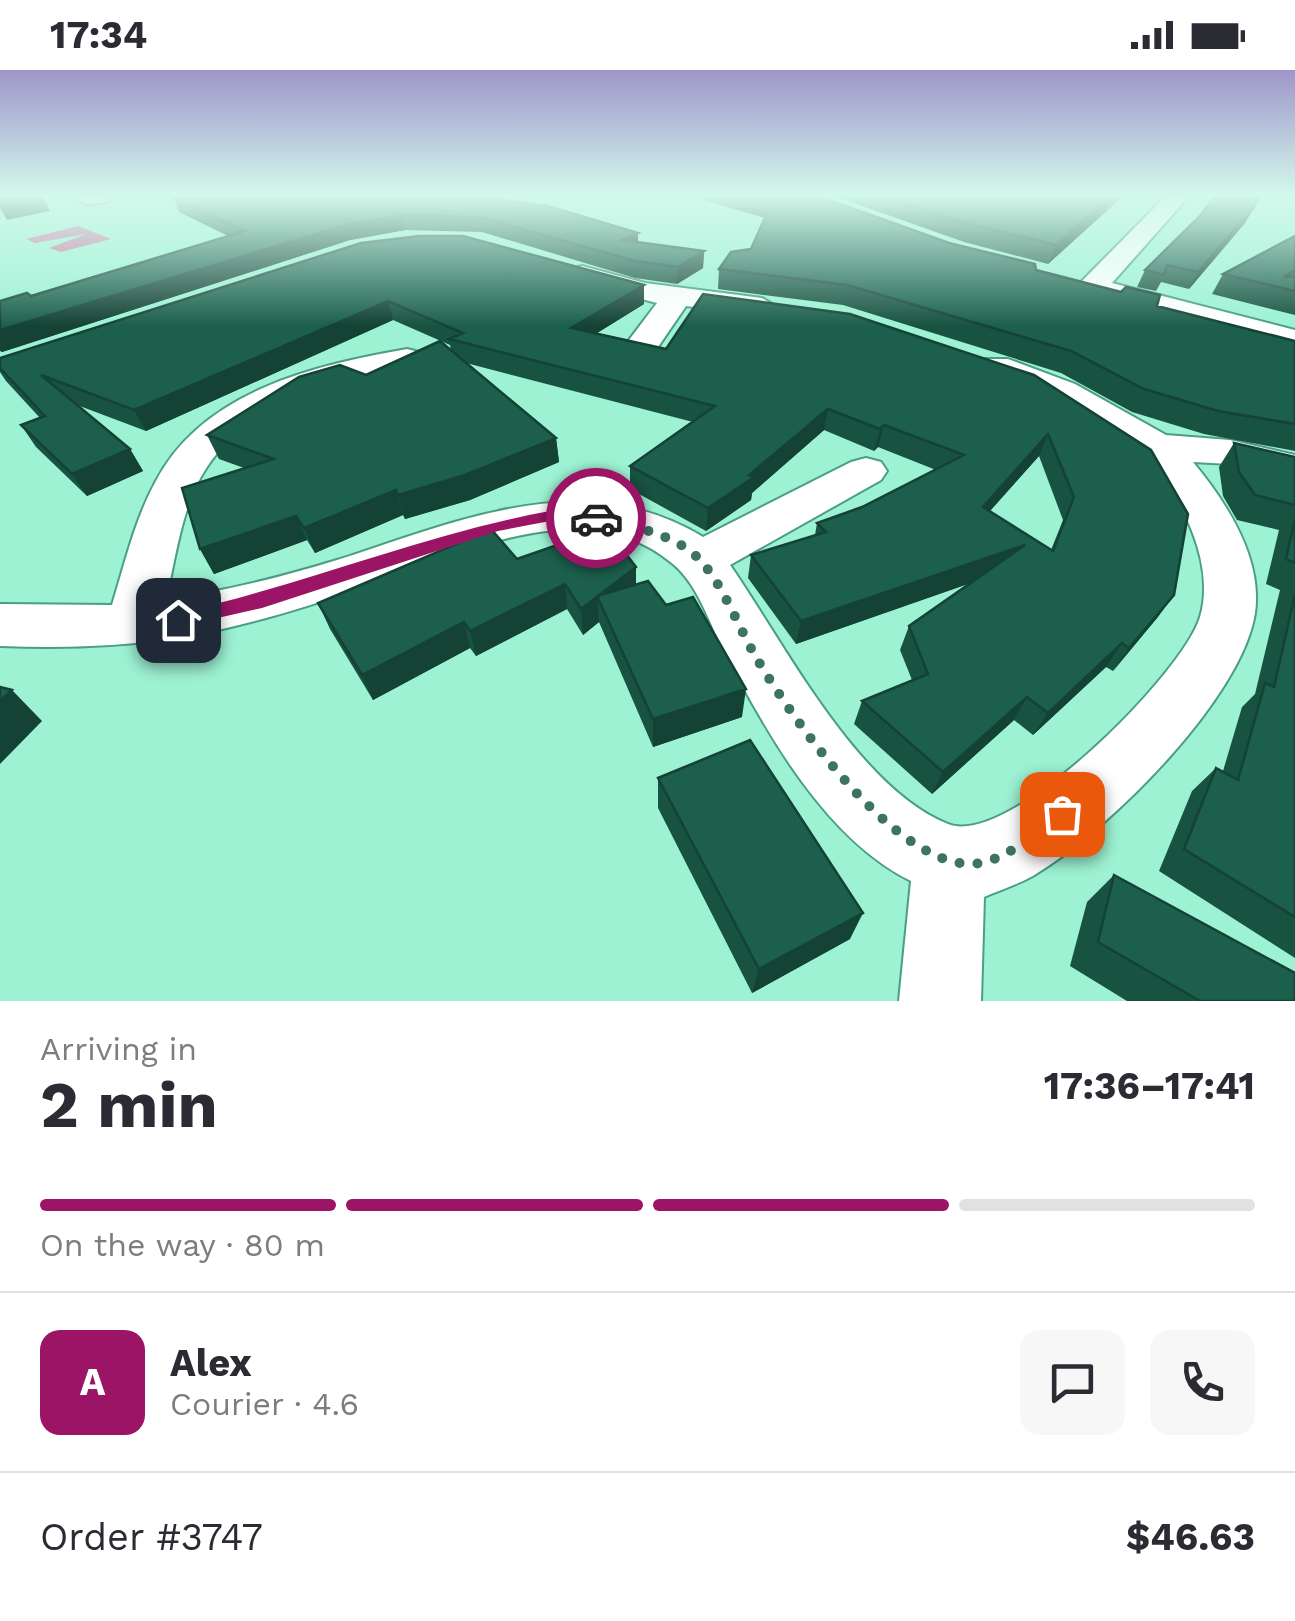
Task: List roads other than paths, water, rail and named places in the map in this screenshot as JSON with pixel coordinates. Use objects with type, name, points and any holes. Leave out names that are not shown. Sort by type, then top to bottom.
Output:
[{"type":"street","points":[[1131,239],[1083,284],[1295,340]]},
{"type":"street","points":[[556,266],[620,287],[787,310]]},
{"type":"street","points":[[646,340],[677,297]]},
{"type":"street","points":[[0,625],[132,627],[248,605],[526,519],[576,515],[628,525],[677,544],[700,560],[766,674],[836,766],[903,836],[948,861],[976,863],[1003,855],[1062,814],[1176,706],[1224,634],[1230,584],[1222,554],[1196,494],[1157,447],[1062,392],[968,356]]},
{"type":"street","points":[[132,627],[174,492],[197,450],[230,423],[279,398],[348,372],[407,359]]},
{"type":"street","points":[[1157,447],[1230,452],[1295,468]]},
{"type":"street","points":[[700,560],[866,471]]},
{"type":"street","points":[[940,1001],[948,861]]}]
